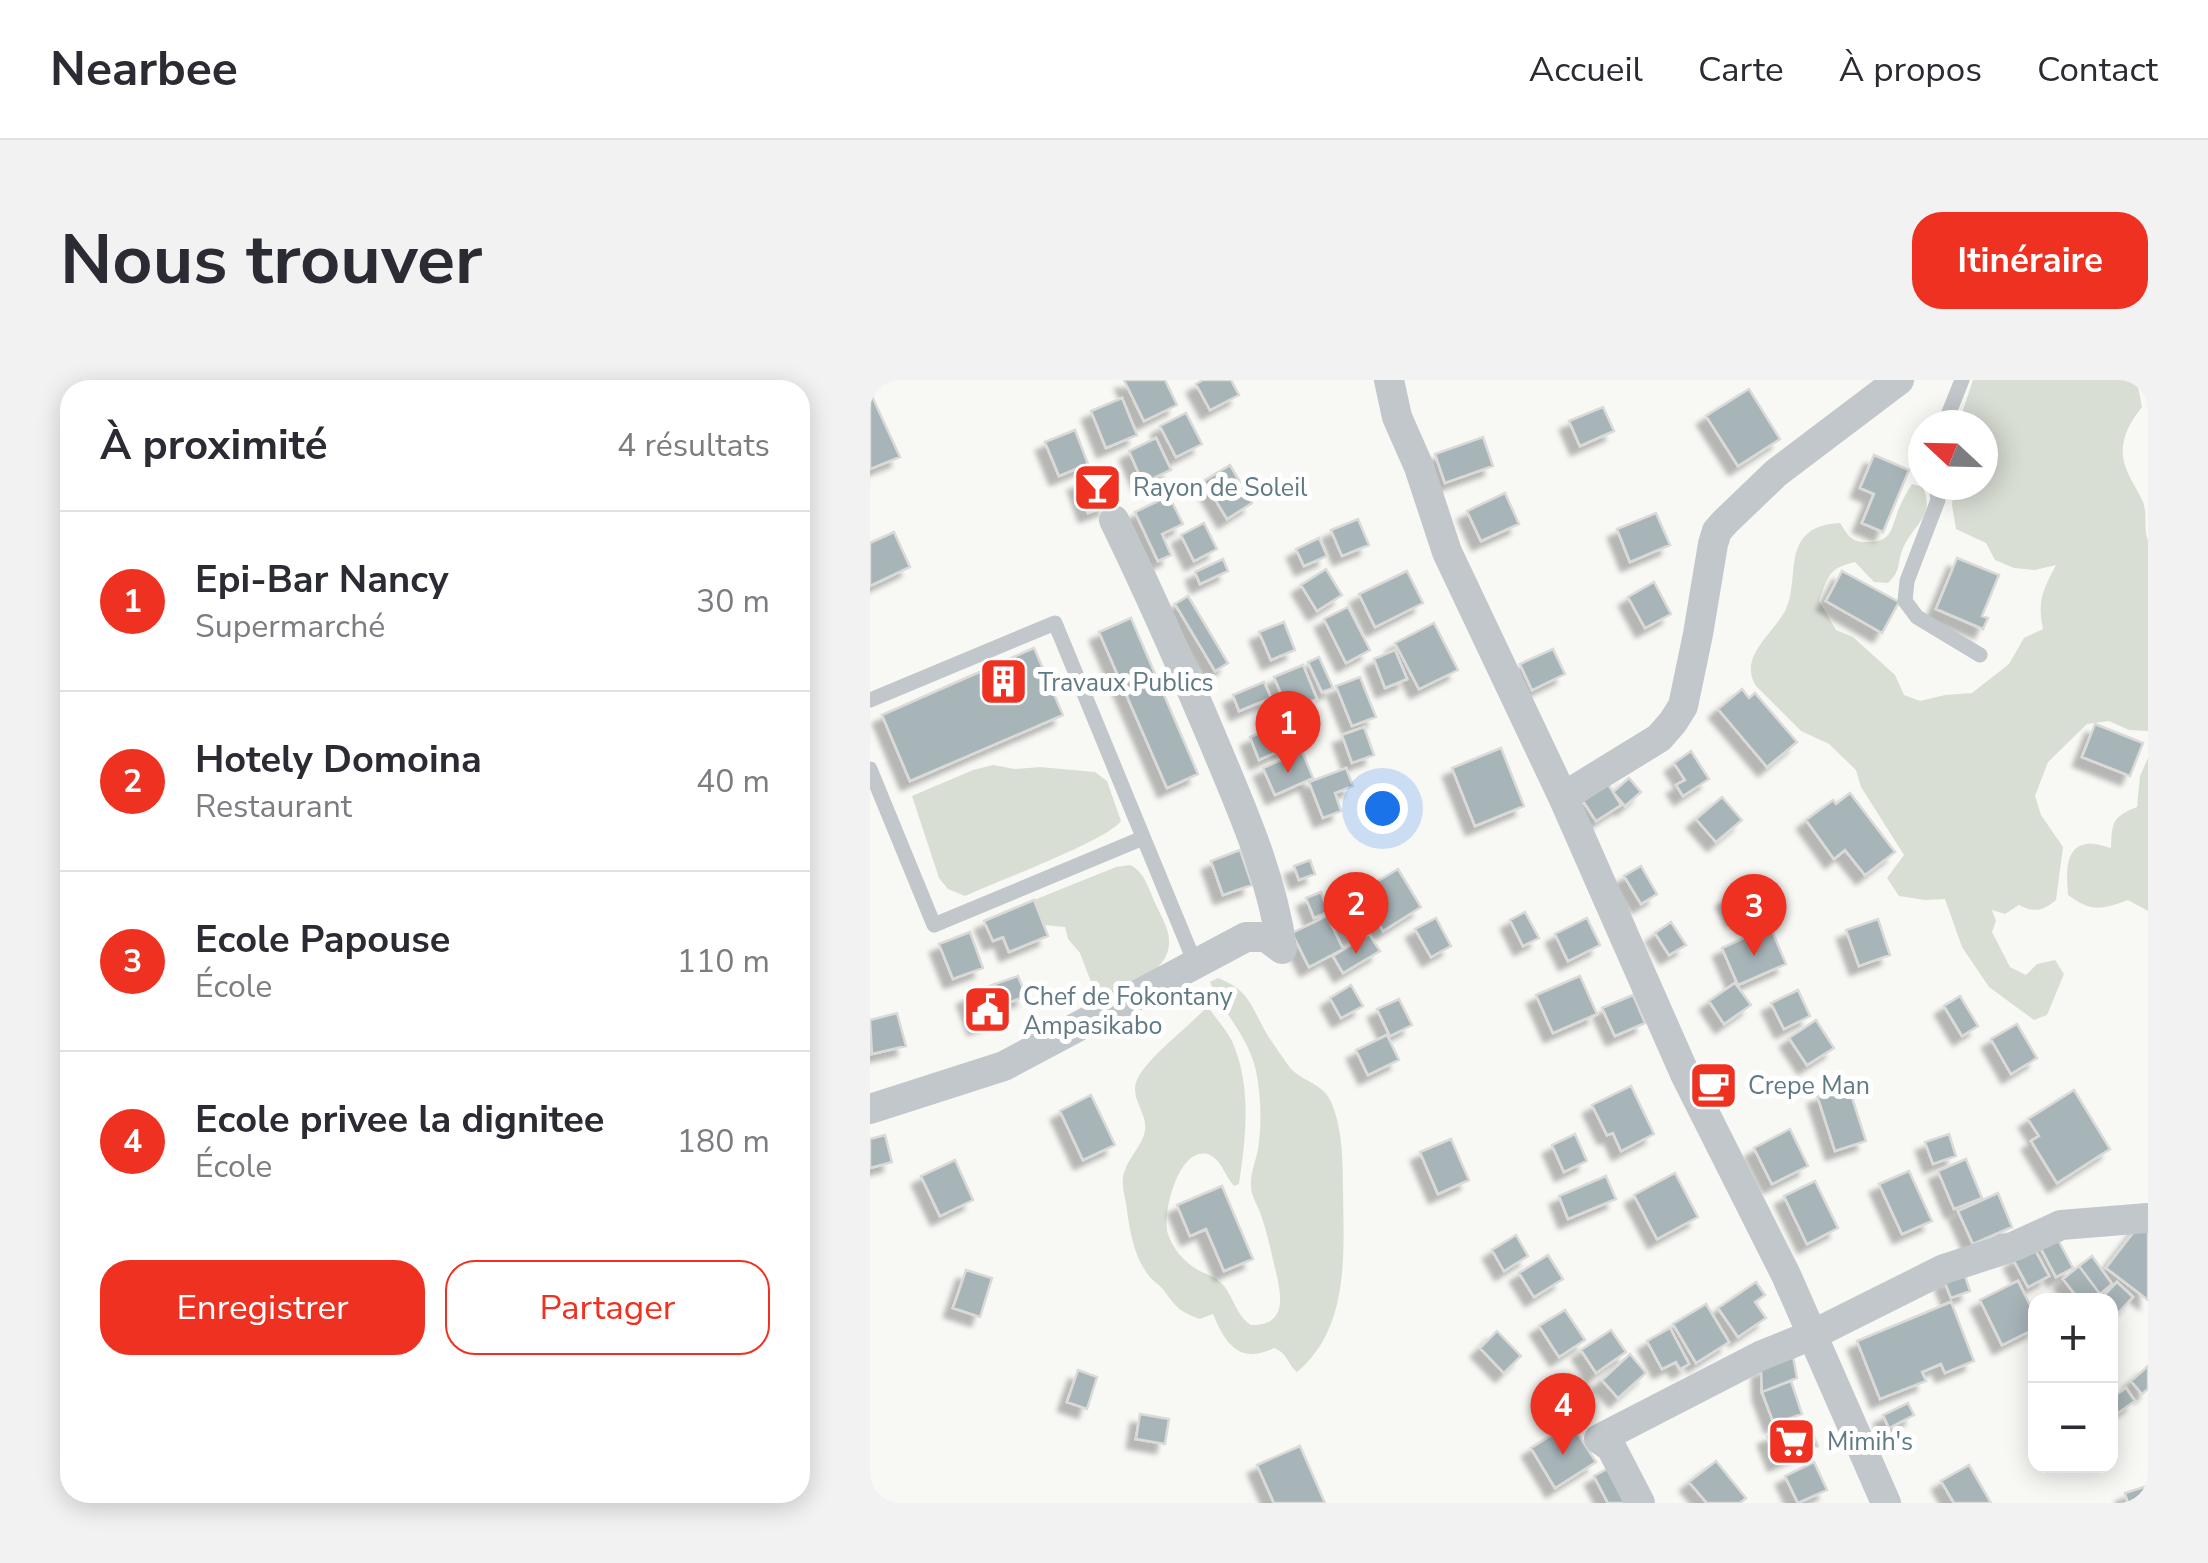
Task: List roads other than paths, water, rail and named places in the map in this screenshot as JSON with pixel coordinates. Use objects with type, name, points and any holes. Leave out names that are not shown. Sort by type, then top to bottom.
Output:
[{"type":"street","points":[[1390,380],[1398,416],[1448,552],[1563,797],[1685,1074],[1786,1275],[1886,1503]]},
{"type":"street","points":[[1563,797],[1658,738],[1683,706],[1713,544],[1724,522],[1776,473],[1899,380]]},
{"type":"street","points":[[870,1109],[1004,1066],[1246,936],[1266,937],[1282,949],[1270,884],[1234,791],[1160,615],[1114,520]]},
{"type":"street","points":[[1640,1503],[1611,1446],[1599,1439],[1944,1268],[2016,1246],[2061,1225],[2148,1218]]},
{"type":"lane","points":[[1950,410],[1962,380]]},
{"type":"lane","points":[[1938,500],[1907,581],[1905,601],[1916,617],[1980,654]]},
{"type":"lane","points":[[870,700],[1055,623],[1194,963]]},
{"type":"lane","points":[[870,770],[934,925],[1143,838]]},
{"type":"place","name":"Rayon de Soleil","points":[[1098,487]]},
{"type":"place","name":"Travaux Publics","points":[[1003,682]]},
{"type":"place","name":"Epi-Bar Nancy","points":[[1288,773]]},
{"type":"place","name":"Hotely Domoina","points":[[1356,954]]},
{"type":"place","name":"Ecole Papouse","points":[[1754,956]]},
{"type":"place","name":"Chef de Fokontany Ampasikabo","points":[[988,1010]]},
{"type":"place","name":"Crepe Man","points":[[1713,1085]]},
{"type":"place","name":"Mimih's","points":[[1792,1441]]},
{"type":"place","name":"Ecole privee la dignitee","points":[[1563,1455]]}]
